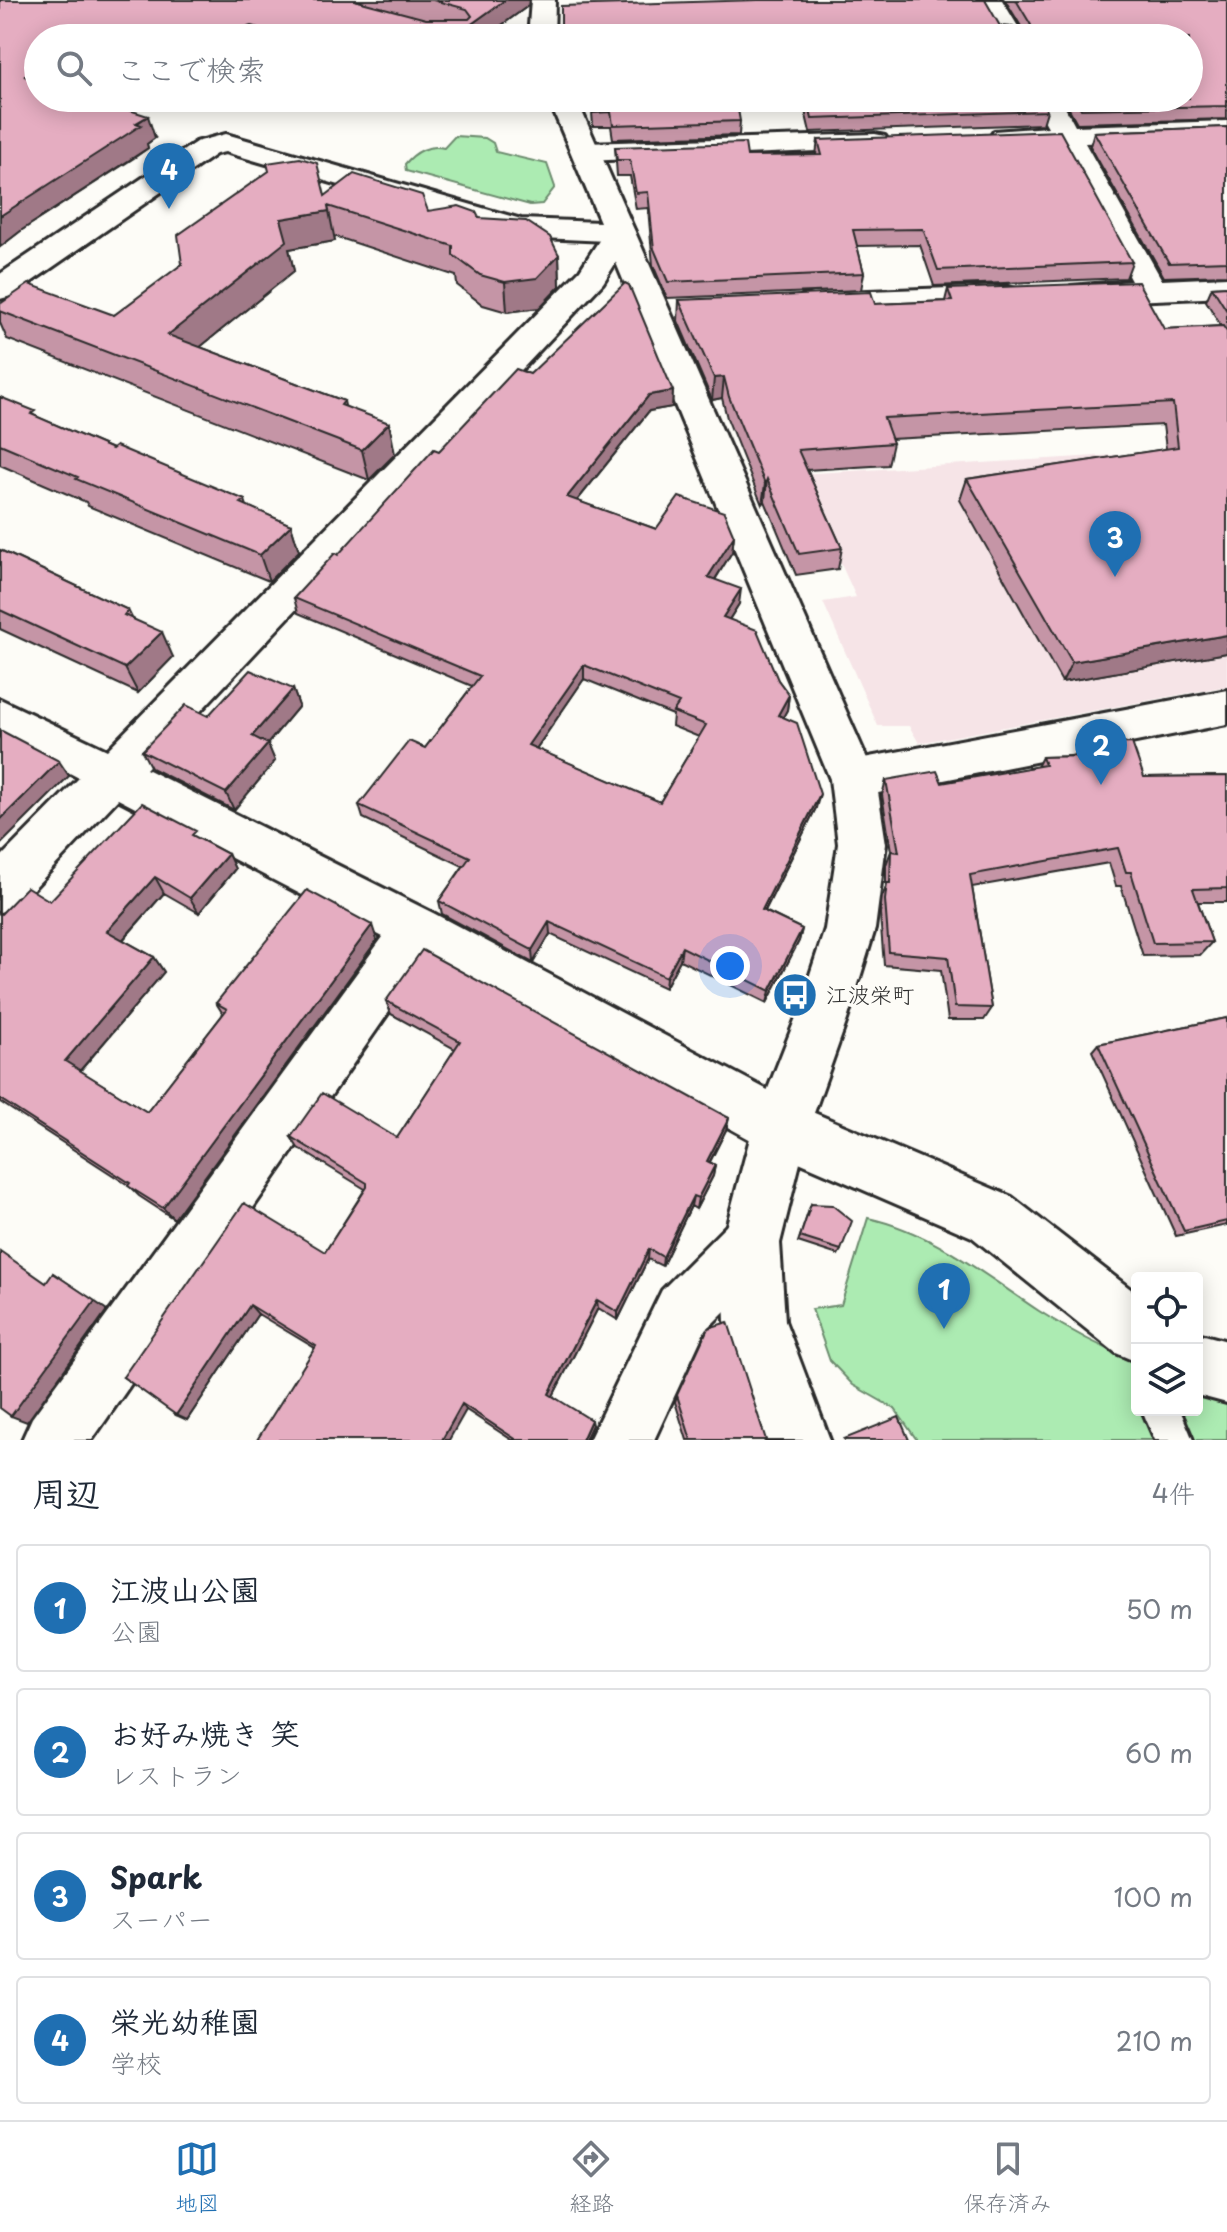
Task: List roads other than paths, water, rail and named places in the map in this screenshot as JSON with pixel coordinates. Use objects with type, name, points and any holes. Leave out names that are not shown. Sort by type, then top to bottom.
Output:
[{"type":"street","points":[[990,0],[1004,24]]},
{"type":"street","points":[[539,24],[537,4],[573,9]]},
{"type":"street","points":[[568,112],[620,232],[670,309],[853,779],[862,844],[850,929],[821,1020],[781,1127],[751,1243],[755,1321],[798,1440]]},
{"type":"street","points":[[1054,112],[1152,290]]},
{"type":"street","points":[[974,138],[1227,129]]},
{"type":"street","points":[[586,152],[897,141]]},
{"type":"street","points":[[0,289],[206,148],[226,143],[519,228],[620,232]]},
{"type":"street","points":[[0,891],[592,276],[620,232]]},
{"type":"street","points":[[779,305],[1227,287]]},
{"type":"street","points":[[853,779],[1227,707]]},
{"type":"street","points":[[0,716],[417,930],[781,1127],[895,1173],[992,1217],[1131,1327]]},
{"type":"street","points":[[54,1440],[417,930]]},
{"type":"street","points":[[621,1440],[683,1311],[751,1243]]},
{"type":"street","points":[[1203,1366],[1227,1372]]},
{"type":"lane","points":[[1164,1416],[1174,1440]]},
{"type":"place","name":"栄光幼稚園","points":[[169,209]]},
{"type":"place","name":"Spark","points":[[1115,577]]},
{"type":"place","name":"お好み焼き 笑","points":[[1101,785]]},
{"type":"place","name":"江波栄町","points":[[795,995]]},
{"type":"place","name":"江波山公園","points":[[944,1329]]}]
